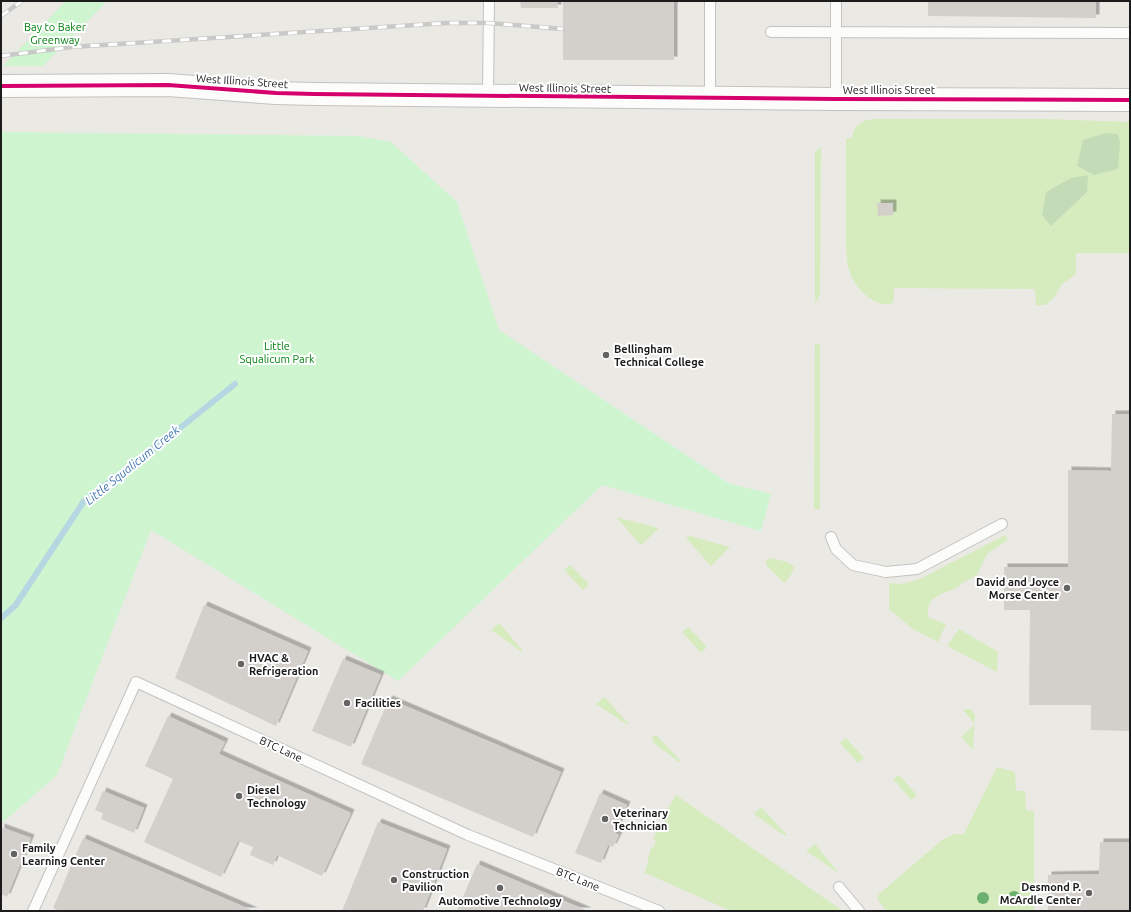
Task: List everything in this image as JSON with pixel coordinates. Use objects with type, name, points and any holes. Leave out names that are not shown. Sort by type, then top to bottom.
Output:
[{"type":"street","name":"West Illinois Street","points":[[1,86],[168,85],[276,93],[488,96],[1130,100]]},
{"type":"lane","points":[[488,96],[489,1]]},
{"type":"lane","points":[[710,1],[710,98]]},
{"type":"lane","points":[[836,1],[836,99]]},
{"type":"lane","points":[[771,32],[1130,33]]},
{"type":"lane","points":[[831,537],[836,548],[853,565],[886,572],[917,568],[1002,524]]},
{"type":"lane","name":"BTC Lane","points":[[34,911],[136,682],[468,834],[659,911]]},
{"type":"lane","points":[[840,887],[859,911]]},
{"type":"green space","name":"Bay to Baker Greenway","points":[[66,1],[107,1],[43,66],[3,66]]},
{"type":"green space","points":[[874,119],[1045,119],[1130,122],[1130,253],[1076,253],[1076,274],[1062,284],[1053,299],[1045,305],[1036,305],[1035,289],[894,288],[894,301],[891,304],[878,303],[872,300],[852,279],[847,262],[846,138],[852,138],[854,130],[859,124]]},
{"type":"green space","name":"Little Squalicum Park","points":[[1,132],[358,136],[391,142],[457,202],[499,330],[728,483],[771,494],[761,531],[602,485],[398,681],[151,530],[57,775],[1,824]]},
{"type":"green space","points":[[1106,133],[1118,134],[1120,143],[1118,169],[1094,175],[1077,166],[1083,140]]},
{"type":"green space","points":[[821,147],[820,295],[815,303],[815,152]]},
{"type":"green space","points":[[1088,175],[1087,192],[1051,226],[1042,215],[1046,192],[1071,178]]},
{"type":"green space","points":[[815,344],[820,344],[820,509],[814,509]]},
{"type":"green space","points":[[616,517],[619,518],[659,528],[641,545]]},
{"type":"green space","points":[[1005,535],[1008,540],[987,554],[977,575],[959,585],[959,587],[941,594],[932,600],[928,611],[929,618],[946,624],[938,642],[913,629],[889,609],[889,583],[901,584],[918,580]]},
{"type":"green space","points":[[690,536],[730,547],[711,566],[686,538]]},
{"type":"green space","points":[[771,558],[787,562],[794,567],[791,575],[784,583],[766,565],[766,560]]},
{"type":"green space","points":[[570,565],[589,584],[583,590],[564,570]]},
{"type":"green space","points":[[499,623],[523,651],[522,652],[491,630]]},
{"type":"green space","points":[[688,627],[707,647],[701,653],[682,632]]},
{"type":"green space","points":[[959,629],[998,652],[997,672],[947,646]]},
{"type":"green space","points":[[604,697],[629,724],[628,725],[596,704]]},
{"type":"green space","points":[[970,709],[975,714],[974,723],[963,710]]},
{"type":"green space","points":[[974,725],[973,750],[961,737]]},
{"type":"green space","points":[[655,735],[681,761],[679,762],[654,743],[652,739]]},
{"type":"green space","points":[[846,738],[864,758],[858,763],[840,743]]},
{"type":"green space","points":[[997,767],[1015,772],[1016,791],[1025,791],[1026,810],[1034,811],[1034,911],[886,911],[877,899],[879,894],[942,840],[955,834],[964,834]]},
{"type":"green space","points":[[899,775],[917,795],[911,800],[893,779]]},
{"type":"green space","points":[[676,795],[843,911],[731,911],[645,873],[651,847],[654,848],[656,840],[653,839],[660,822],[663,823],[666,816],[664,815]]},
{"type":"green space","points":[[761,807],[787,835],[785,836],[754,814]]},
{"type":"green space","points":[[815,844],[838,872],[806,851]]},
{"type":"building","points":[[520,1],[557,1],[558,8],[521,8]]},
{"type":"building","points":[[563,1],[674,1],[674,60],[563,60]]},
{"type":"building","points":[[928,1],[1096,1],[1096,18],[928,16]]},
{"type":"building","points":[[877,203],[893,203],[893,215],[878,216]]},
{"type":"building","name":"David and Joyce Morse Center","points":[[1112,414],[1130,414],[1130,731],[1091,730],[1091,705],[1029,705],[1030,610],[1004,610],[1004,567],[1068,567],[1068,470],[1111,471]]},
{"type":"building","name":"HVAC & Refrigeration","points":[[204,605],[308,651],[276,726],[175,678]]},
{"type":"building","name":"Facilities","points":[[343,659],[381,675],[351,747],[312,731]]},
{"type":"building","points":[[389,699],[561,772],[533,837],[361,764]]},
{"type":"building","name":"Diesel Technology","points":[[168,716],[225,742],[219,754],[351,813],[322,876],[277,855],[273,865],[250,855],[253,847],[238,841],[221,877],[144,842],[173,779],[145,766]]},
{"type":"building","points":[[103,791],[144,808],[134,833],[101,819],[103,813],[95,810]]},
{"type":"building","name":"Veterinary Technician","points":[[600,793],[627,805],[615,833],[619,835],[613,847],[608,845],[601,863],[575,853]]},
{"type":"building","name":"Construction Pavilion","points":[[378,822],[447,849],[423,911],[342,911]]},
{"type":"building","name":"Family Learning Center","points":[[1,827],[31,838],[7,897],[1,894]]},
{"type":"building","points":[[83,838],[254,911],[60,911],[53,908]]},
{"type":"building","name":"Desmond P. McArdle Center","points":[[1100,842],[1130,842],[1130,911],[1048,911],[1048,875],[1099,874]]},
{"type":"building","name":"Automotive Technology","points":[[477,864],[588,911],[457,911]]},
{"type":"waterway","name":"Little Squalicum Creek","points":[[1,618],[15,606],[84,501],[160,444],[235,384]]},
{"type":"railway","points":[[1,16],[22,1]]},
{"type":"railway","points":[[1,56],[72,47],[447,23],[489,23],[563,29]]},
{"type":"cycle path","points":[[1,86],[168,85],[276,93],[314,94],[1130,100]]},
{"type":"place","name":"Bellingham Technical College","points":[[606,355]]},
{"type":"place","name":"David and Joyce Morse Center","points":[[1067,588]]},
{"type":"place","name":"HVAC & Refrigeration","points":[[241,664]]},
{"type":"place","name":"Facilities","points":[[347,703]]},
{"type":"place","name":"Diesel Technology","points":[[239,796]]},
{"type":"place","name":"Veterinary Technician","points":[[605,819]]},
{"type":"place","name":"Family Learning Center","points":[[14,854]]},
{"type":"place","name":"Construction Pavilion","points":[[394,880]]},
{"type":"place","name":"Automotive Technology","points":[[500,888]]},
{"type":"place","name":"Desmond P. McArdle Center","points":[[1089,893]]}]
